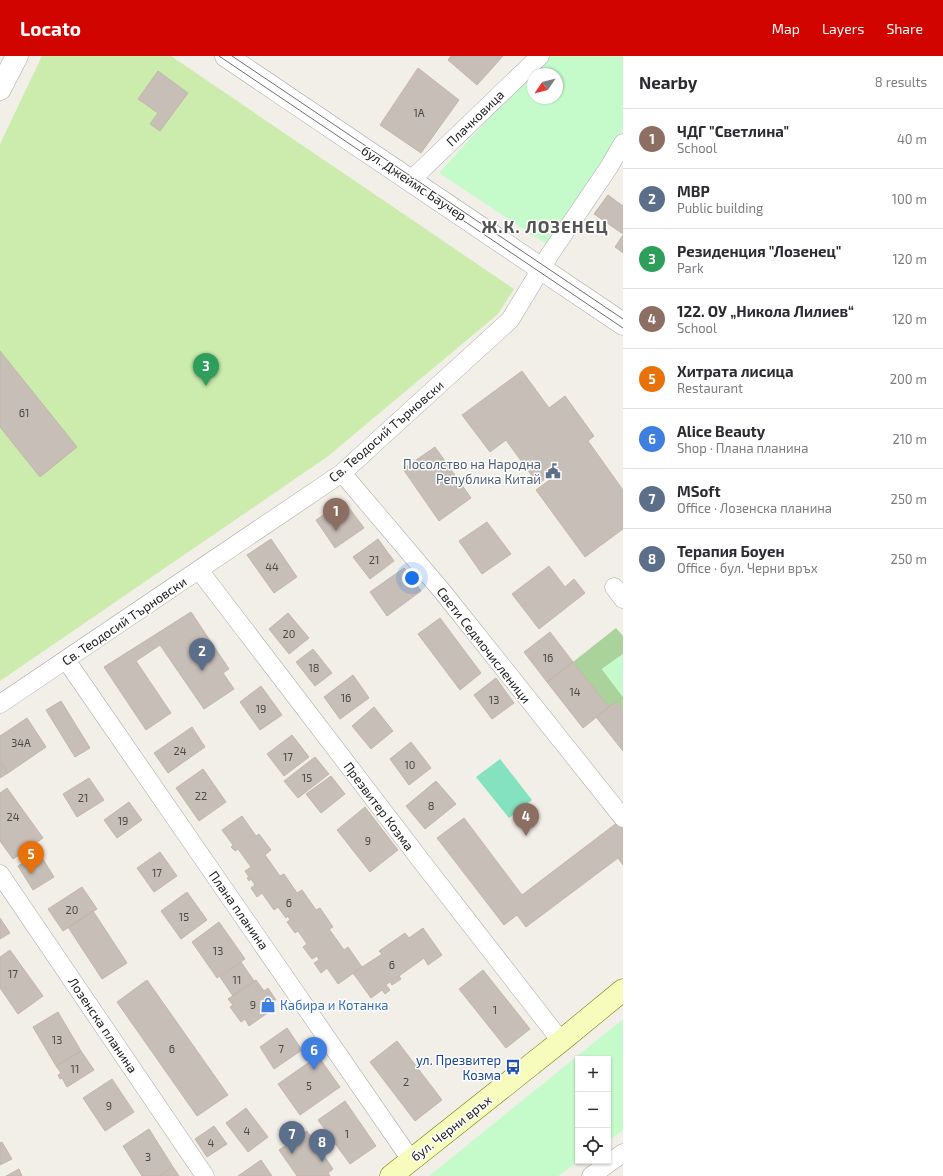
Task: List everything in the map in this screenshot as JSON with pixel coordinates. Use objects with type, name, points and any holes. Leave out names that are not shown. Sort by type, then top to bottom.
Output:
[{"type":"main road","name":"бул. Черни връх","points":[[392,1176],[623,990]]},
{"type":"street","points":[[0,89],[17,56]]},
{"type":"street","name":"бул. Джеймс Баучер","points":[[226,56],[623,324]]},
{"type":"street","name":"Плачковица","points":[[411,180],[540,56]]},
{"type":"street","name":"Св. Теодосий Търновски","points":[[0,704],[342,473],[510,320],[541,268],[609,166],[623,142]]},
{"type":"street","name":"Свети Седмочисленици","points":[[342,473],[442,591],[623,818]]},
{"type":"street","name":"Презвитер Козма","points":[[199,570],[561,1041]]},
{"type":"street","name":"Плана планина","points":[[66,660],[411,1160]]},
{"type":"street","name":"Лозенска планина","points":[[0,874],[205,1176]]},
{"type":"street","points":[[591,1176],[623,1153]]},
{"type":"green space","points":[[42,56],[171,56],[514,289],[498,314],[327,457],[0,681],[0,144]]},
{"type":"green space","points":[[550,56],[623,56],[623,129],[546,244],[439,173],[527,79],[527,104],[563,104],[563,68],[538,68]]},
{"type":"green space","points":[[616,628],[623,636],[623,654],[602,669],[623,697],[623,710],[616,702],[609,707],[573,662]]},
{"type":"green space","points":[[623,654],[623,697],[602,669]]},
{"type":"green space","points":[[500,759],[532,800],[509,818],[476,777]]},
{"type":"green space","points":[[623,1019],[623,1130],[611,1139],[611,1056],[577,1056]]},
{"type":"green space","points":[[575,1058],[575,1164],[558,1176],[429,1176]]},
{"type":"building","points":[[451,56],[503,56],[477,85],[448,60]]},
{"type":"building","points":[[418,68],[459,100],[421,153],[380,125]]},
{"type":"building","points":[[158,71],[188,93],[160,131],[150,124],[158,113],[138,99]]},
{"type":"building","points":[[608,195],[623,206],[623,234],[594,214]]},
{"type":"building","points":[[623,235],[623,253],[615,247]]},
{"type":"building","points":[[0,351],[77,447],[40,477],[0,427]]},
{"type":"building","points":[[522,371],[549,408],[565,396],[594,436],[588,441],[623,490],[623,529],[585,557],[536,490],[559,473],[557,470],[538,484],[506,440],[490,452],[462,415]]},
{"type":"building","points":[[435,447],[471,498],[439,521],[403,469]]},
{"type":"building","points":[[344,501],[364,528],[335,548],[316,520]]},
{"type":"building","points":[[487,522],[511,554],[482,574],[459,541]]},
{"type":"building","points":[[271,539],[297,577],[274,593],[247,555]]},
{"type":"building","points":[[378,539],[394,561],[370,579],[353,557]]},
{"type":"building","points":[[549,566],[565,587],[574,579],[585,593],[539,629],[512,594]]},
{"type":"building","points":[[404,568],[421,591],[387,616],[370,592]]},
{"type":"building","points":[[191,612],[229,669],[223,673],[234,689],[204,709],[160,645],[136,661],[171,713],[146,730],[104,667]]},
{"type":"building","points":[[288,613],[309,638],[289,654],[269,629]]},
{"type":"building","points":[[440,618],[481,673],[460,690],[418,634]]},
{"type":"building","points":[[550,632],[573,662],[547,682],[524,652]]},
{"type":"building","points":[[313,649],[332,673],[315,686],[296,662]]},
{"type":"building","points":[[573,662],[609,707],[583,728],[547,682]]},
{"type":"building","points":[[353,675],[369,698],[340,719],[324,697]]},
{"type":"building","points":[[496,678],[514,703],[492,719],[474,695]]},
{"type":"building","points":[[261,686],[282,715],[260,730],[240,702]]},
{"type":"building","points":[[61,701],[90,748],[75,757],[46,710]]},
{"type":"building","points":[[616,701],[623,711],[623,751],[596,717]]},
{"type":"building","points":[[374,707],[393,731],[371,749],[352,726]]},
{"type":"building","points":[[27,718],[46,747],[8,773],[0,761],[0,736]]},
{"type":"building","points":[[192,727],[205,747],[168,773],[154,753]]},
{"type":"building","points":[[292,735],[309,757],[284,776],[267,754]]},
{"type":"building","points":[[411,742],[431,768],[409,785],[390,759]]},
{"type":"building","points":[[315,757],[329,774],[298,798],[284,781]]},
{"type":"building","points":[[0,761],[8,773],[0,778]]},
{"type":"building","points":[[203,769],[226,802],[199,821],[176,788]]},
{"type":"building","points":[[331,776],[345,794],[321,813],[306,794]]},
{"type":"building","points":[[89,778],[104,800],[77,817],[63,794]]},
{"type":"building","points":[[436,781],[456,804],[425,829],[406,806]]},
{"type":"building","points":[[7,788],[43,838],[13,859],[0,841],[0,793]]},
{"type":"building","points":[[129,802],[142,820],[117,838],[104,820]]},
{"type":"building","points":[[365,807],[398,850],[370,872],[337,830]]},
{"type":"building","points":[[242,816],[256,836],[259,834],[271,850],[265,855],[280,876],[284,874],[297,893],[302,890],[316,910],[320,908],[333,927],[329,929],[344,950],[348,947],[362,967],[338,984],[327,968],[321,973],[314,963],[319,960],[317,956],[312,959],[303,947],[307,944],[298,931],[295,933],[287,922],[290,920],[288,916],[286,918],[278,907],[274,910],[262,893],[257,897],[251,888],[255,885],[251,879],[249,881],[247,878],[249,877],[245,871],[251,867],[238,849],[235,851],[231,847],[233,845],[222,830]]},
{"type":"building","points":[[464,818],[522,895],[618,822],[623,829],[623,865],[618,858],[526,927],[517,915],[504,925],[437,838]]},
{"type":"building","points":[[160,852],[177,876],[154,892],[137,868]]},
{"type":"building","points":[[39,853],[54,877],[33,890],[18,866]]},
{"type":"building","points":[[82,887],[97,909],[63,931],[48,909]]},
{"type":"building","points":[[187,892],[207,920],[181,939],[161,911]]},
{"type":"building","points":[[93,911],[127,963],[102,979],[68,927]]},
{"type":"building","points":[[0,918],[10,933],[0,939]]},
{"type":"building","points":[[219,922],[245,959],[217,978],[192,942]]},
{"type":"building","points":[[423,928],[442,955],[428,965],[424,958],[399,976],[401,979],[392,985],[390,982],[386,985],[390,990],[385,994],[382,990],[371,998],[353,973],[382,954],[379,951],[405,933],[409,938]]},
{"type":"building","points":[[10,950],[43,996],[18,1014],[0,988],[0,957]]},
{"type":"building","points":[[241,962],[254,981],[233,996],[220,977]]},
{"type":"building","points":[[483,970],[530,1029],[506,1048],[459,989]]},
{"type":"building","points":[[147,980],[228,1095],[197,1116],[117,1002]]},
{"type":"building","points":[[256,980],[264,991],[268,988],[276,1000],[273,1002],[276,1007],[249,1026],[245,1019],[241,1022],[230,1007],[233,1005],[228,999]]},
{"type":"building","points":[[58,1012],[81,1051],[56,1066],[33,1027]]},
{"type":"building","points":[[287,1028],[302,1050],[274,1069],[260,1047]]},
{"type":"building","points":[[397,1041],[442,1100],[415,1121],[370,1062]]},
{"type":"building","points":[[81,1051],[94,1070],[67,1087],[62,1078],[60,1079],[58,1075],[61,1073],[56,1066]]},
{"type":"building","points":[[318,1056],[340,1087],[300,1115],[278,1084]]},
{"type":"building","points":[[112,1079],[134,1112],[105,1131],[83,1098]]},
{"type":"building","points":[[345,1101],[376,1146],[350,1164],[318,1120]]},
{"type":"building","points":[[246,1108],[268,1137],[248,1152],[226,1123]]},
{"type":"building","points":[[214,1126],[227,1144],[207,1157],[195,1139]]},
{"type":"building","points":[[149,1129],[173,1167],[159,1176],[142,1176],[123,1146]]},
{"type":"building","points":[[307,1131],[333,1169],[328,1173],[330,1176],[297,1176],[279,1150]]},
{"type":"building","points":[[2,1142],[12,1159],[0,1165],[0,1143]]},
{"type":"building","points":[[261,1160],[272,1176],[238,1176]]},
{"type":"building","points":[[173,1167],[179,1176],[159,1176]]},
{"type":"building","points":[[19,1169],[22,1176],[6,1176]]},
{"type":"tram line","points":[[219,56],[623,328]]},
{"type":"tram line","points":[[232,56],[623,319]]},
{"type":"place","name":"Резиденция \"Лозенец\"","points":[[206,386]]},
{"type":"place","name":"Посолство на Народна Република Китай","points":[[553,471]]},
{"type":"place","name":"ЧДГ \"Светлина\"","points":[[336,531]]},
{"type":"place","name":"МВР","points":[[202,671]]},
{"type":"place","name":"122. ОУ „Никола Лилиев“","points":[[526,836]]},
{"type":"place","name":"Хитрата лисица","points":[[31,874]]},
{"type":"place","name":"Кабира и Котанка","points":[[268,1005]]},
{"type":"place","name":"ул. Презвитер Козма","points":[[513,1067]]},
{"type":"place","name":"Alice Beauty","points":[[314,1070]]},
{"type":"place","name":"MSoft","points":[[292,1154]]},
{"type":"place","name":"Терапия Боуен","points":[[322,1162]]},
{"type":"district","name":"Ж.К. ЛОЗЕНЕЦ","points":[[545,226]]}]
